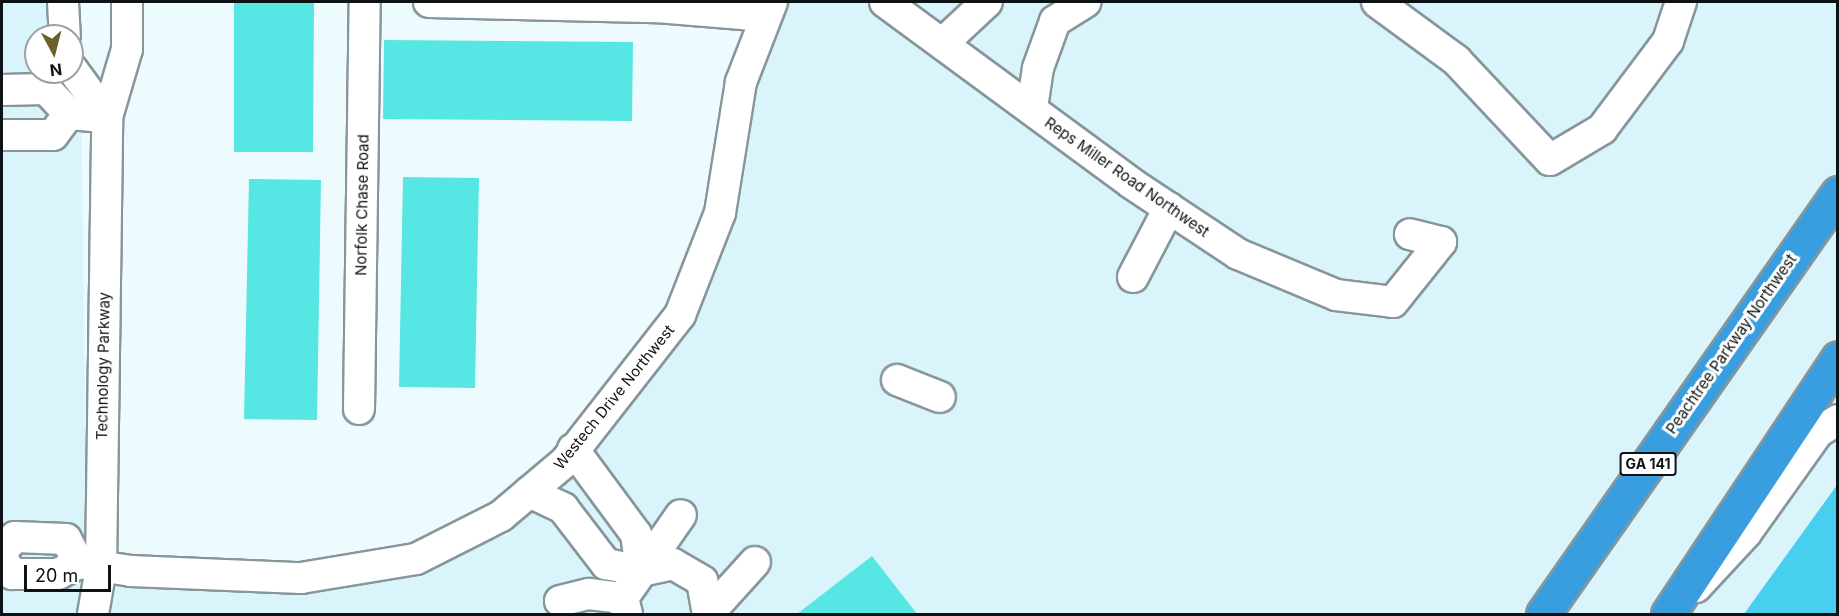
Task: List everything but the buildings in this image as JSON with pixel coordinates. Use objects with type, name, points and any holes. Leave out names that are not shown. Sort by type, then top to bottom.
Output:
[{"type":"highway","name":"Peachtree Parkway Northwest","points":[[1543,615],[1838,193]]},
{"type":"highway","points":[[1671,611],[1838,358]]},
{"type":"street","points":[[63,2],[64,24]]},
{"type":"street","name":"Technology Parkway","points":[[93,615],[90,566],[107,117],[127,49],[127,2]]},
{"type":"street","name":"Norfolk Chase Road","points":[[359,409],[365,2]]},
{"type":"street","points":[[429,2],[769,9]]},
{"type":"street","name":"Reps Miller Road Northwest","points":[[885,2],[1169,208],[1238,254],[1336,295],[1393,302],[1441,242],[1410,234]]},
{"type":"street","points":[[943,43],[987,2]]},
{"type":"street","points":[[1032,108],[1038,68],[1055,21],[1086,2]]},
{"type":"street","points":[[1377,2],[1456,60],[1550,160],[1602,129],[1668,41],[1681,2]]},
{"type":"street","name":"Westech Drive Northwest","points":[[90,566],[301,578],[416,559],[501,516],[565,462],[680,315],[720,213],[741,81],[769,9]]},
{"type":"street","points":[[83,84],[107,117]]},
{"type":"street","points":[[2,90],[46,89],[69,114],[107,117]]},
{"type":"street","points":[[2,135],[53,135],[69,114]]},
{"type":"street","points":[[1133,277],[1169,208]]},
{"type":"street","points":[[897,380],[940,398]]},
{"type":"street","points":[[1671,611],[1714,571],[1740,540],[1818,432],[1838,420]]},
{"type":"street","points":[[573,449],[636,534],[641,571]]},
{"type":"street","points":[[529,492],[563,508],[606,564],[641,571],[673,564],[702,581],[708,614]]},
{"type":"street","points":[[560,601],[589,594],[625,606],[641,571],[681,515]]},
{"type":"street","points":[[2,551],[15,537],[66,539],[90,566],[58,574],[12,574],[2,558]]},
{"type":"street","points":[[708,614],[755,562]]},
{"type":"shaded area","points":[[2,2],[80,2],[80,24],[24,24],[24,84],[81,84],[87,577],[306,583],[509,535],[702,287],[753,2],[1837,2],[1837,614],[2,614]]},
{"type":"shaded area","points":[[1837,485],[1837,614],[1744,614]]}]
